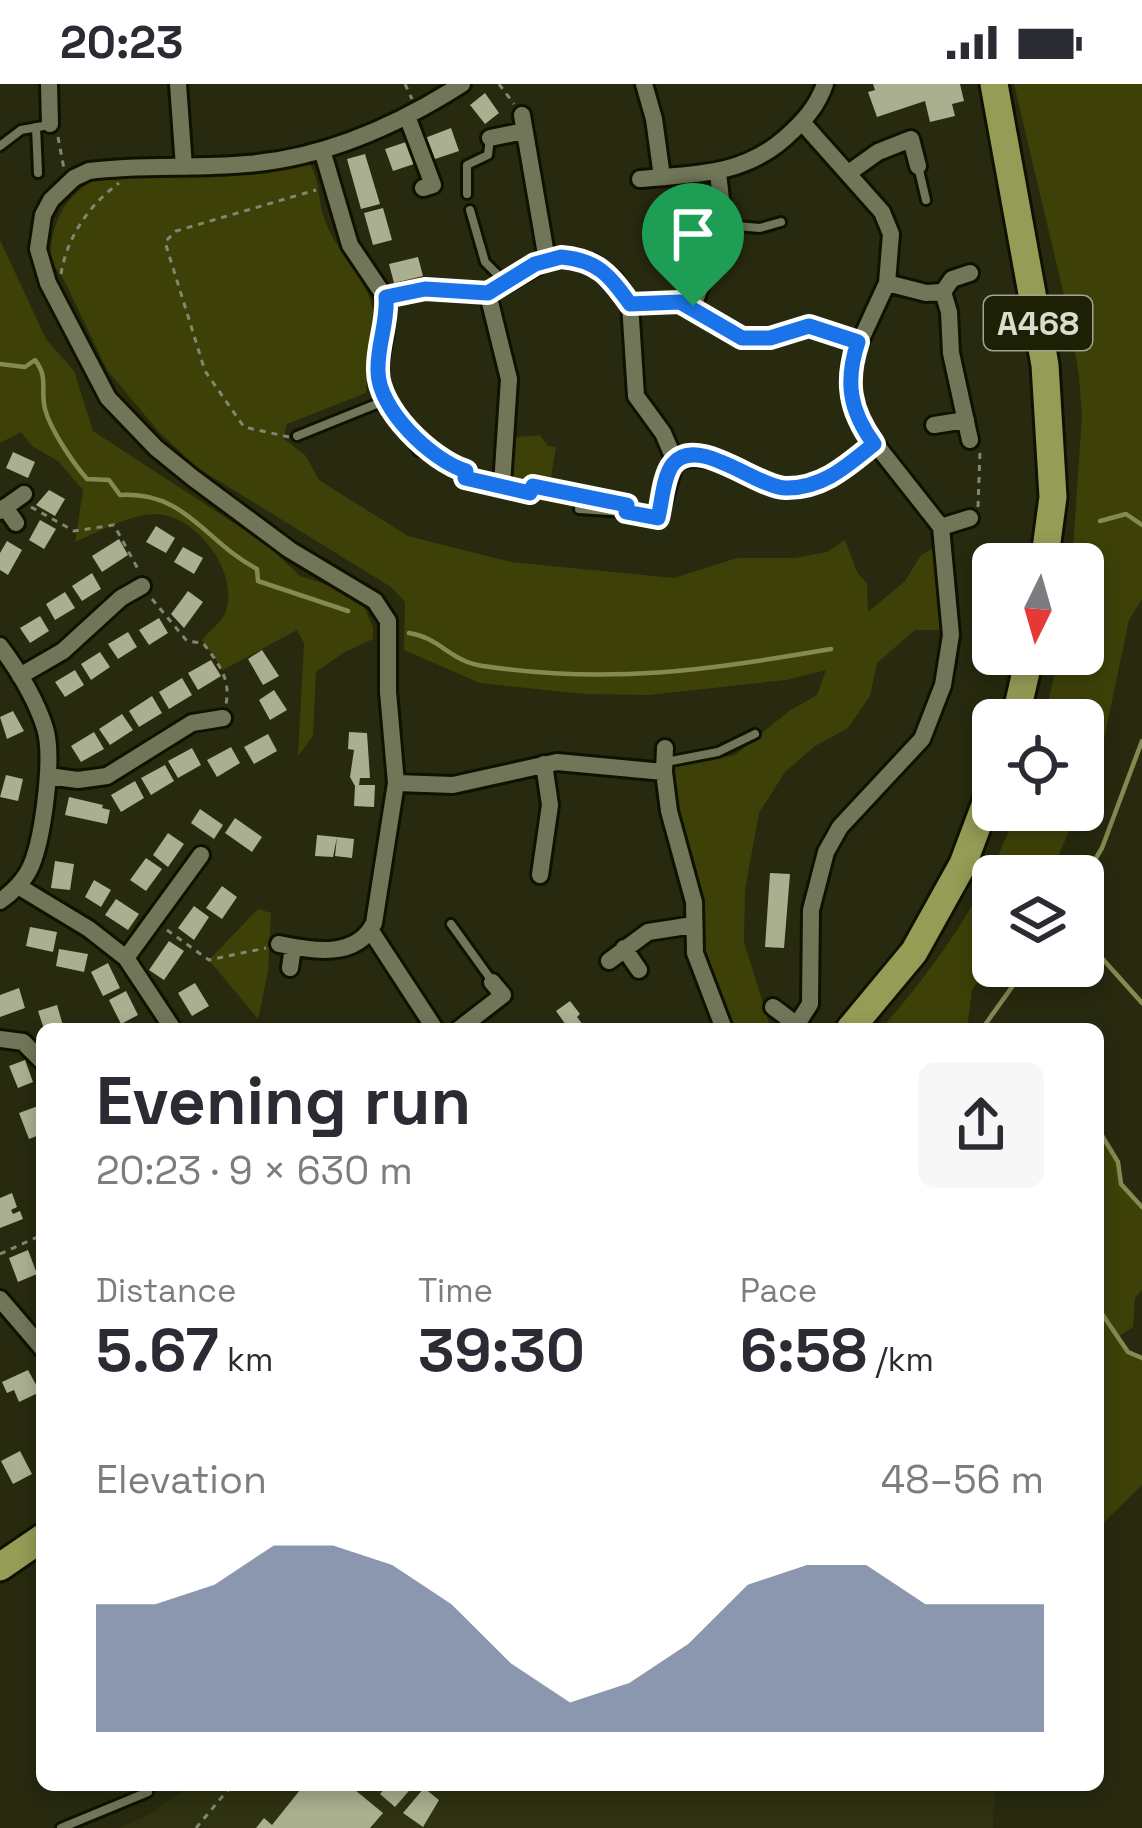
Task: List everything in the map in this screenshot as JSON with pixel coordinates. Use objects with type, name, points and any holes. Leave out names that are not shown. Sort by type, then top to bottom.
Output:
[{"type":"main road","name":"A468","points":[[994,84],[1045,364],[1053,497],[1047,543]]},
{"type":"main road","points":[[855,1023],[914,952],[963,864],[975,831]]},
{"type":"main road","points":[[0,1567],[36,1542]]},
{"type":"street","points":[[43,126],[49,84]]},
{"type":"street","points":[[178,84],[184,167]]},
{"type":"street","points":[[431,1023],[371,932],[396,783],[388,621],[375,601],[290,550],[155,448],[108,398],[41,267],[39,230],[51,200],[89,171],[266,163],[322,150],[407,116],[462,84]]},
{"type":"street","points":[[644,84],[662,177]]},
{"type":"street","points":[[640,179],[718,173],[751,163],[802,122],[825,84]]},
{"type":"street","points":[[407,116],[433,185],[423,188]]},
{"type":"street","points":[[798,1023],[810,1004],[811,910],[826,852],[840,827],[922,739],[943,685],[950,635],[941,527],[859,423],[850,394],[858,342],[887,283],[892,247],[887,221],[850,172],[802,122]]},
{"type":"street","points":[[490,138],[523,123],[547,260]]},
{"type":"street","points":[[850,172],[910,130],[918,166]]},
{"type":"street","points":[[322,150],[350,245],[386,297],[386,332],[377,372],[384,401],[405,425]]},
{"type":"street","points":[[693,306],[724,225],[718,173]]},
{"type":"street","points":[[386,297],[425,289],[488,293],[561,257],[591,262],[614,279],[630,304],[636,396],[663,433],[675,461],[658,518]]},
{"type":"street","points":[[943,292],[952,279],[970,273]]},
{"type":"street","points":[[887,283],[926,293],[943,292]]},
{"type":"street","points":[[943,292],[970,440]]},
{"type":"street","points":[[488,293],[508,379],[502,485]]},
{"type":"street","points":[[630,304],[669,301],[693,306],[742,338],[770,338],[809,326],[858,342]]},
{"type":"street","points":[[934,425],[966,420]]},
{"type":"street","points":[[675,461],[697,456],[714,459],[769,486],[797,488],[825,481],[874,444]]},
{"type":"street","points":[[465,478],[530,493]]},
{"type":"street","points":[[12,503],[16,524]]},
{"type":"street","points":[[626,512],[677,524]]},
{"type":"street","points":[[941,527],[974,517]]},
{"type":"street","points":[[20,676],[63,651],[121,598],[142,586]]},
{"type":"street","points":[[0,646],[45,728],[48,776],[31,867],[0,901]]},
{"type":"street","points":[[48,776],[78,780],[107,776],[192,723],[223,718]]},
{"type":"street","points":[[396,783],[454,784],[544,764],[664,760],[679,859],[692,889],[694,952],[722,1023]]},
{"type":"street","points":[[523,854],[541,866],[550,806],[544,764]]},
{"type":"street","points":[[126,958],[200,866]]},
{"type":"street","points":[[17,886],[89,929],[126,958],[169,1023]]},
{"type":"street","points":[[609,961],[648,932],[693,925]]},
{"type":"street","points":[[290,968],[286,945],[337,951],[371,932]]},
{"type":"street","points":[[624,949],[639,970]]},
{"type":"street","points":[[467,1023],[504,995]]},
{"type":"street","points":[[773,1007],[791,1023]]},
{"type":"street","points":[[0,1040],[23,1042],[36,1055]]},
{"type":"street","points":[[0,1299],[6,1320],[36,1343]]},
{"type":"lane","points":[[0,146],[21,130],[43,126],[38,173]]},
{"type":"lane","points":[[467,194],[467,165],[488,155],[490,138]]},
{"type":"lane","points":[[918,166],[926,200]]},
{"type":"lane","points":[[470,210],[485,262],[506,283]]},
{"type":"lane","points":[[724,225],[760,228],[781,222]]},
{"type":"lane","points":[[297,436],[384,401]]},
{"type":"lane","points":[[405,425],[418,451]]},
{"type":"lane","points":[[579,509],[626,512]]},
{"type":"lane","points":[[664,760],[718,752],[755,734]]},
{"type":"lane","points":[[452,924],[504,995]]},
{"type":"lane","points":[[61,1828],[148,1792]]},
{"type":"path","points":[[499,84],[523,123]]},
{"type":"path","points":[[43,126],[58,137],[62,166],[70,181]]},
{"type":"path","points":[[59,305],[63,263],[77,230],[99,200],[139,167]]},
{"type":"path","points":[[297,436],[283,438],[244,427],[205,371],[165,242],[176,231],[332,186]]},
{"type":"path","points":[[405,425],[437,459],[466,471],[465,478]]},
{"type":"path","points":[[970,440],[978,439],[981,456],[974,517]]},
{"type":"path","points":[[530,493],[533,486],[627,505],[626,512]]},
{"type":"path","points":[[12,503],[74,531],[114,525],[137,566],[142,586],[187,640],[203,643],[223,670],[229,689],[223,718]]},
{"type":"path","points":[[153,920],[208,960],[286,945]]},
{"type":"path","points":[[0,1254],[36,1238]]},
{"type":"path","points":[[196,1828],[227,1791]]},
{"type":"shaded area","points":[[1014,84],[1142,84],[1142,599],[1129,620],[1104,739],[1104,699],[1049,699],[1054,675],[1104,675],[1104,543],[1073,543],[1082,416],[1071,325]]},
{"type":"shaded area","points":[[310,164],[329,230],[369,297],[374,318],[366,393],[287,424],[283,438],[305,455],[319,480],[408,536],[511,562],[674,578],[737,558],[795,558],[827,552],[845,540],[867,584],[868,612],[905,581],[921,555],[934,548],[946,630],[915,630],[877,663],[870,696],[848,728],[815,746],[785,772],[759,813],[745,890],[744,942],[769,1023],[731,1023],[718,994],[702,942],[704,902],[686,847],[673,767],[735,755],[789,711],[817,695],[826,670],[786,680],[648,695],[480,683],[404,650],[405,602],[391,587],[198,468],[159,432],[107,370],[50,259],[61,212],[75,194],[95,179],[264,174]]},
{"type":"shaded area","points":[[0,240],[46,339],[74,371],[93,431],[266,544],[300,576],[363,604],[373,639],[316,672],[313,736],[298,756],[304,643],[297,630],[223,670],[202,640],[226,611],[226,579],[199,535],[186,524],[156,514],[125,520],[75,542],[83,490],[58,461],[32,446],[21,432],[0,443]]},
{"type":"shaded area","points":[[540,435],[548,446],[556,447],[549,489],[502,485],[506,438]]},
{"type":"shaded area","points":[[1008,831],[1069,831],[1059,855],[998,855]]},
{"type":"shaded area","points":[[972,905],[974,987],[968,1023],[886,1023],[922,979]]},
{"type":"shaded area","points":[[258,909],[271,913],[268,972],[258,1019],[209,960]]},
{"type":"shaded area","points":[[1104,1139],[1118,1162],[1121,1184],[1142,1207],[1142,1290],[1135,1298],[1133,1327],[1118,1337],[1128,1352],[1142,1358],[1142,1485],[1104,1522]]},
{"type":"shaded area","points":[[185,1791],[995,1791],[993,1828],[118,1828],[158,1811]]},
{"type":"building","points":[[873,84],[960,84],[964,101],[952,104],[955,116],[930,122],[925,101],[877,117],[868,92],[875,90]]},
{"type":"building","points":[[485,93],[499,113],[485,124],[470,105]]},
{"type":"building","points":[[451,128],[459,151],[432,160],[425,138]]},
{"type":"building","points":[[412,140],[420,162],[393,171],[385,149]]},
{"type":"building","points":[[365,154],[380,204],[361,209],[347,159]]},
{"type":"building","points":[[383,208],[392,240],[373,245],[364,213]]},
{"type":"building","points":[[418,257],[423,276],[394,283],[389,264]]},
{"type":"building","points":[[13,452],[35,462],[28,478],[6,468]]},
{"type":"building","points":[[49,490],[65,499],[55,516],[36,505]]},
{"type":"building","points":[[40,520],[56,529],[44,549],[29,540]]},
{"type":"building","points":[[156,526],[175,538],[166,553],[146,542]]},
{"type":"building","points":[[119,539],[128,555],[102,572],[92,556]]},
{"type":"building","points":[[7,541],[22,550],[8,575],[0,570],[0,553]]},
{"type":"building","points":[[183,547],[203,558],[194,574],[174,562]]},
{"type":"building","points":[[92,573],[101,589],[82,601],[72,586]]},
{"type":"building","points":[[188,591],[203,602],[184,628],[171,614]]},
{"type":"building","points":[[65,592],[75,608],[55,620],[46,604]]},
{"type":"building","points":[[40,616],[49,631],[30,643],[20,628]]},
{"type":"building","points":[[159,618],[168,633],[149,645],[139,630]]},
{"type":"building","points":[[128,632],[137,647],[118,659],[108,644]]},
{"type":"building","points":[[262,650],[279,676],[263,685],[248,659]]},
{"type":"building","points":[[100,652],[110,667],[91,680],[81,664]]},
{"type":"building","points":[[211,660],[221,676],[198,690],[188,673]]},
{"type":"building","points":[[75,670],[84,685],[65,697],[55,682]]},
{"type":"building","points":[[182,678],[192,695],[169,709],[159,692]]},
{"type":"building","points":[[274,690],[287,710],[270,720],[259,700]]},
{"type":"building","points":[[152,696],[162,713],[139,727],[129,711]]},
{"type":"building","points":[[13,711],[24,731],[7,739],[0,717]]},
{"type":"building","points":[[122,714],[133,730],[110,745],[99,729]]},
{"type":"building","points":[[94,732],[104,749],[81,762],[71,746]]},
{"type":"building","points":[[349,732],[367,733],[370,778],[360,778],[359,785],[375,785],[374,807],[354,806],[355,786],[350,777],[354,750],[348,749]]},
{"type":"building","points":[[268,734],[277,751],[254,764],[244,747]]},
{"type":"building","points":[[231,747],[240,763],[217,777],[207,760]]},
{"type":"building","points":[[192,748],[201,765],[178,778],[168,761]]},
{"type":"building","points":[[165,765],[174,781],[151,795],[141,778]]},
{"type":"building","points":[[6,775],[23,779],[18,801],[0,797]]},
{"type":"building","points":[[135,781],[144,798],[121,812],[111,795]]},
{"type":"building","points":[[69,797],[103,805],[110,810],[107,824],[65,815]]},
{"type":"building","points":[[200,809],[223,825],[214,839],[191,823]]},
{"type":"building","points":[[235,818],[262,837],[252,852],[225,833]]},
{"type":"building","points":[[168,833],[184,844],[168,867],[153,855]]},
{"type":"building","points":[[317,835],[337,837],[333,857],[315,856]]},
{"type":"building","points":[[337,837],[354,839],[352,858],[335,856]]},
{"type":"building","points":[[146,858],[162,869],[146,891],[130,880]]},
{"type":"building","points":[[55,861],[74,864],[70,890],[51,888]]},
{"type":"building","points":[[770,873],[790,874],[784,948],[765,947]]},
{"type":"building","points":[[94,880],[111,890],[101,907],[85,897]]},
{"type":"building","points":[[222,886],[237,897],[222,919],[206,908]]},
{"type":"building","points":[[116,899],[139,914],[128,930],[105,915]]},
{"type":"building","points":[[194,906],[209,917],[194,940],[178,928]]},
{"type":"building","points":[[30,927],[57,932],[53,952],[26,946]]},
{"type":"building","points":[[169,941],[184,951],[164,980],[149,970]]},
{"type":"building","points":[[59,949],[88,954],[84,972],[56,966]]},
{"type":"building","points":[[108,963],[120,988],[103,996],[91,972]]},
{"type":"building","points":[[195,983],[209,1006],[192,1016],[178,993]]},
{"type":"building","points":[[19,988],[25,1008],[0,1017],[0,995]]},
{"type":"building","points":[[126,991],[138,1015],[120,1023],[109,1000]]},
{"type":"building","points":[[570,1001],[582,1023],[565,1023],[556,1011]]},
{"type":"building","points":[[57,1005],[62,1023],[42,1023],[38,1011]]},
{"type":"building","points":[[25,1060],[33,1082],[18,1088],[9,1066]]},
{"type":"building","points":[[36,1107],[36,1136],[29,1139],[19,1113]]},
{"type":"building","points":[[12,1193],[17,1207],[11,1210],[13,1214],[20,1211],[23,1219],[0,1228],[0,1198]]},
{"type":"building","points":[[28,1250],[36,1274],[18,1282],[9,1258]]},
{"type":"building","points":[[28,1370],[36,1394],[19,1402],[14,1390],[7,1393],[2,1382]]},
{"type":"building","points":[[20,1451],[32,1474],[13,1484],[1,1461]]},
{"type":"building","points":[[299,1791],[356,1791],[383,1813],[370,1828],[256,1828],[264,1818],[272,1825]]},
{"type":"building","points":[[383,1791],[409,1791],[395,1807],[380,1794]]},
{"type":"building","points":[[421,1791],[439,1800],[423,1827],[403,1813]]},
{"type":"waterway","points":[[0,364],[25,367],[35,360],[42,372],[48,417],[87,479],[109,480],[120,495],[143,496],[178,509],[257,569],[258,581],[348,611]]},
{"type":"waterway","points":[[1100,521],[1126,514],[1142,525]]},
{"type":"waterway","points":[[409,633],[472,664],[574,674],[700,669],[831,649]]},
{"type":"waterway","points":[[1098,855],[1142,741]]},
{"type":"waterway","points":[[1104,960],[1142,1003]]},
{"type":"waterway","points":[[986,1023],[1012,987]]},
{"type":"waterway","points":[[1104,1139],[1118,1162],[1121,1184],[1142,1207]]},
{"type":"waterway","points":[[1104,1317],[1128,1352],[1142,1358]]},
{"type":"route","points":[[561,257],[591,262],[604,270],[630,304],[669,301],[693,306],[742,338],[770,338],[809,326],[858,342],[851,362],[850,394],[859,423],[874,444],[825,481],[797,488],[769,486],[714,459],[683,458],[670,467],[658,518],[626,512],[627,505],[533,486],[530,493],[465,478],[466,471],[437,459],[384,401],[377,372],[386,332],[386,297],[425,289],[475,296],[498,290],[535,264],[561,257]]}]
